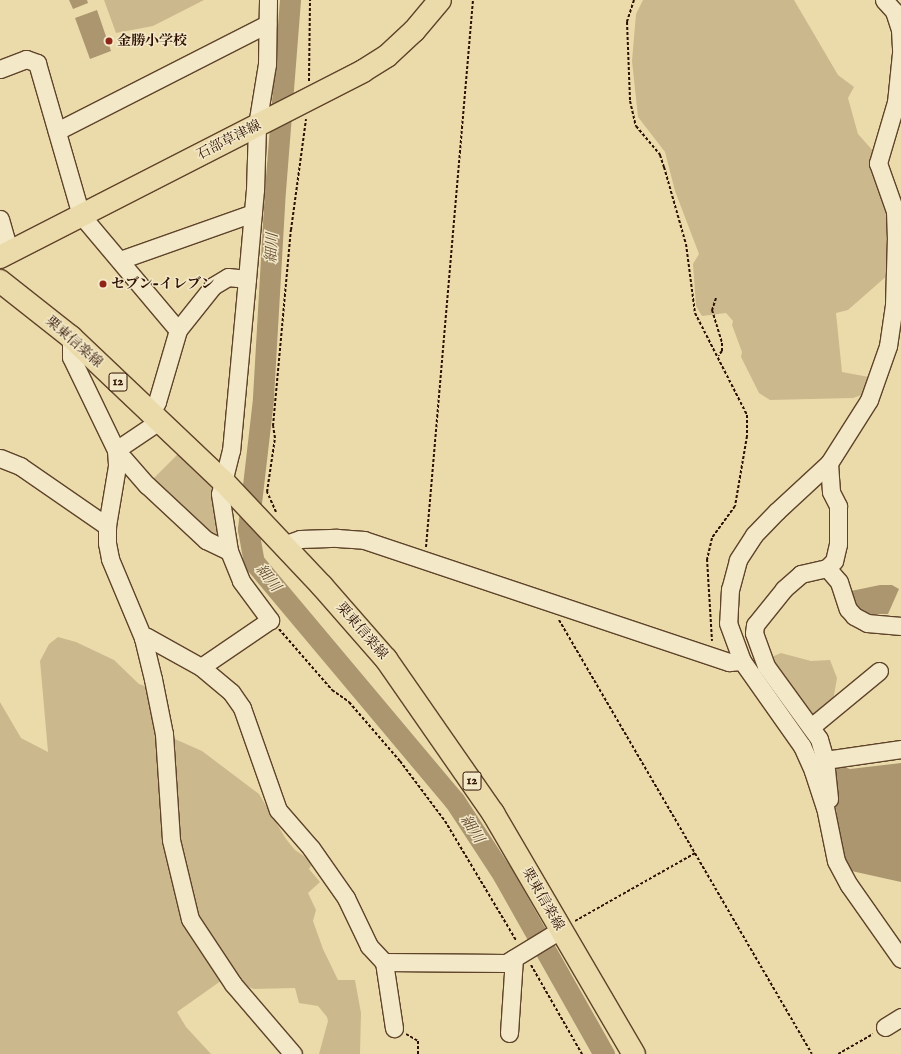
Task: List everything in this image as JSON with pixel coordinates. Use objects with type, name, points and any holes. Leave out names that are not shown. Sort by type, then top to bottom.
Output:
[{"type":"main road","name":"石部草津線","points":[[4,254],[259,124],[387,56],[414,31],[440,0]]},
{"type":"main road","name":"栗東信楽線","points":[[0,281],[71,337],[226,486],[278,532],[386,659],[435,726],[493,813],[557,932],[634,1054]]},
{"type":"street","points":[[201,666],[270,620],[241,581],[229,551],[220,494],[226,486],[231,450],[253,213],[259,124],[267,64],[268,0]]},
{"type":"street","points":[[884,0],[894,11],[898,23],[901,50]]},
{"type":"street","points":[[57,131],[267,24]]},
{"type":"street","points":[[901,54],[898,104],[879,152],[878,163],[895,211],[894,305],[888,346],[869,400],[829,463],[768,520],[754,535],[738,560],[730,589],[728,622],[742,660],[802,746],[825,807],[836,861],[849,885],[901,959]]},
{"type":"street","points":[[0,68],[26,59],[37,64],[81,215],[178,330]]},
{"type":"street","points":[[120,260],[253,213]]},
{"type":"street","points":[[0,219],[4,254]]},
{"type":"street","points":[[247,279],[228,277],[213,286],[178,330],[157,402],[155,417],[117,453],[107,526],[110,559],[143,638],[164,734],[171,840],[190,919],[233,984],[293,1054]]},
{"type":"street","points":[[71,337],[71,357],[117,453],[147,485],[206,540],[229,551]]},
{"type":"street","points":[[0,458],[20,466],[107,526]]},
{"type":"street","points":[[825,807],[829,802],[825,760],[819,739],[766,666],[754,633],[755,624],[768,606],[801,574],[827,568],[834,561],[838,544],[838,506],[831,492],[829,463]]},
{"type":"street","points":[[278,532],[300,539],[344,538],[364,540],[729,662],[742,660]]},
{"type":"street","points":[[827,568],[839,582],[848,609],[854,616],[867,623],[901,626]]},
{"type":"street","points":[[143,638],[147,637],[201,666],[231,692],[242,708],[278,810],[311,848],[346,898],[369,946],[384,962],[394,1028]]},
{"type":"street","points":[[811,727],[879,671]]},
{"type":"street","points":[[825,760],[901,749]]},
{"type":"street","points":[[384,962],[506,963],[557,932]]},
{"type":"street","points":[[509,1033],[521,954]]},
{"type":"street","points":[[885,1027],[901,1018]]},
{"type":"path","points":[[278,532],[267,492],[275,438],[273,426],[291,230],[307,99],[307,48],[310,0]]},
{"type":"path","points":[[425,560],[473,0]]},
{"type":"path","points":[[634,0],[627,22],[630,101],[636,126],[660,156],[686,244],[695,313],[718,356],[746,415],[747,436],[735,506],[712,538],[707,559],[712,656]]},
{"type":"path","points":[[716,298],[712,310],[722,343],[722,351],[718,356]]},
{"type":"path","points":[[270,620],[332,690],[349,702],[405,767],[445,821],[521,954],[582,1054]]},
{"type":"path","points":[[559,620],[812,1054]]},
{"type":"path","points":[[557,932],[695,853]]},
{"type":"path","points":[[838,1054],[885,1027]]},
{"type":"path","points":[[394,1028],[418,1041],[418,1054]]},
{"type":"shaded area","points":[[69,0],[87,0],[88,3],[73,9]]},
{"type":"shaded area","points":[[104,0],[204,0],[153,26],[116,33]]},
{"type":"shaded area","points":[[643,0],[794,0],[838,75],[854,87],[848,98],[858,134],[874,152],[891,212],[889,274],[848,310],[836,313],[842,372],[869,377],[862,395],[853,398],[770,400],[759,393],[741,357],[742,352],[732,325],[733,321],[726,313],[702,316],[696,306],[693,264],[699,254],[675,191],[665,152],[638,117],[632,61],[636,14]]},
{"type":"shaded area","points":[[97,10],[111,51],[90,59],[75,18]]},
{"type":"shaded area","points":[[181,451],[212,482],[221,537],[218,540],[151,481]]},
{"type":"shaded area","points":[[880,585],[892,585],[899,589],[888,614],[871,614],[863,611],[855,603],[851,591]]},
{"type":"shaded area","points":[[58,637],[76,642],[114,660],[139,684],[150,688],[159,732],[202,751],[259,794],[286,839],[295,850],[313,862],[309,869],[320,882],[308,893],[316,910],[313,921],[323,949],[338,980],[355,980],[361,1013],[360,1054],[319,1054],[328,1021],[327,1017],[318,1006],[299,1003],[295,988],[254,989],[225,978],[177,1012],[186,1027],[211,1054],[0,1054],[0,702],[21,738],[48,752],[40,661],[49,644]]},
{"type":"shaded area","points":[[781,653],[811,661],[830,660],[837,678],[833,701],[811,719],[767,659]]},
{"type":"shaded area","points":[[901,763],[901,882],[847,870],[840,844],[832,773],[836,764],[850,769]]},
{"type":"waterway","name":"細川","points":[[290,0],[275,189],[263,399],[248,529],[254,562],[454,800],[503,875],[604,1054]]},
{"type":"place","name":"金勝小学校","points":[[109,41]]},
{"type":"place","name":"セブン-イレブン","points":[[103,284]]}]
